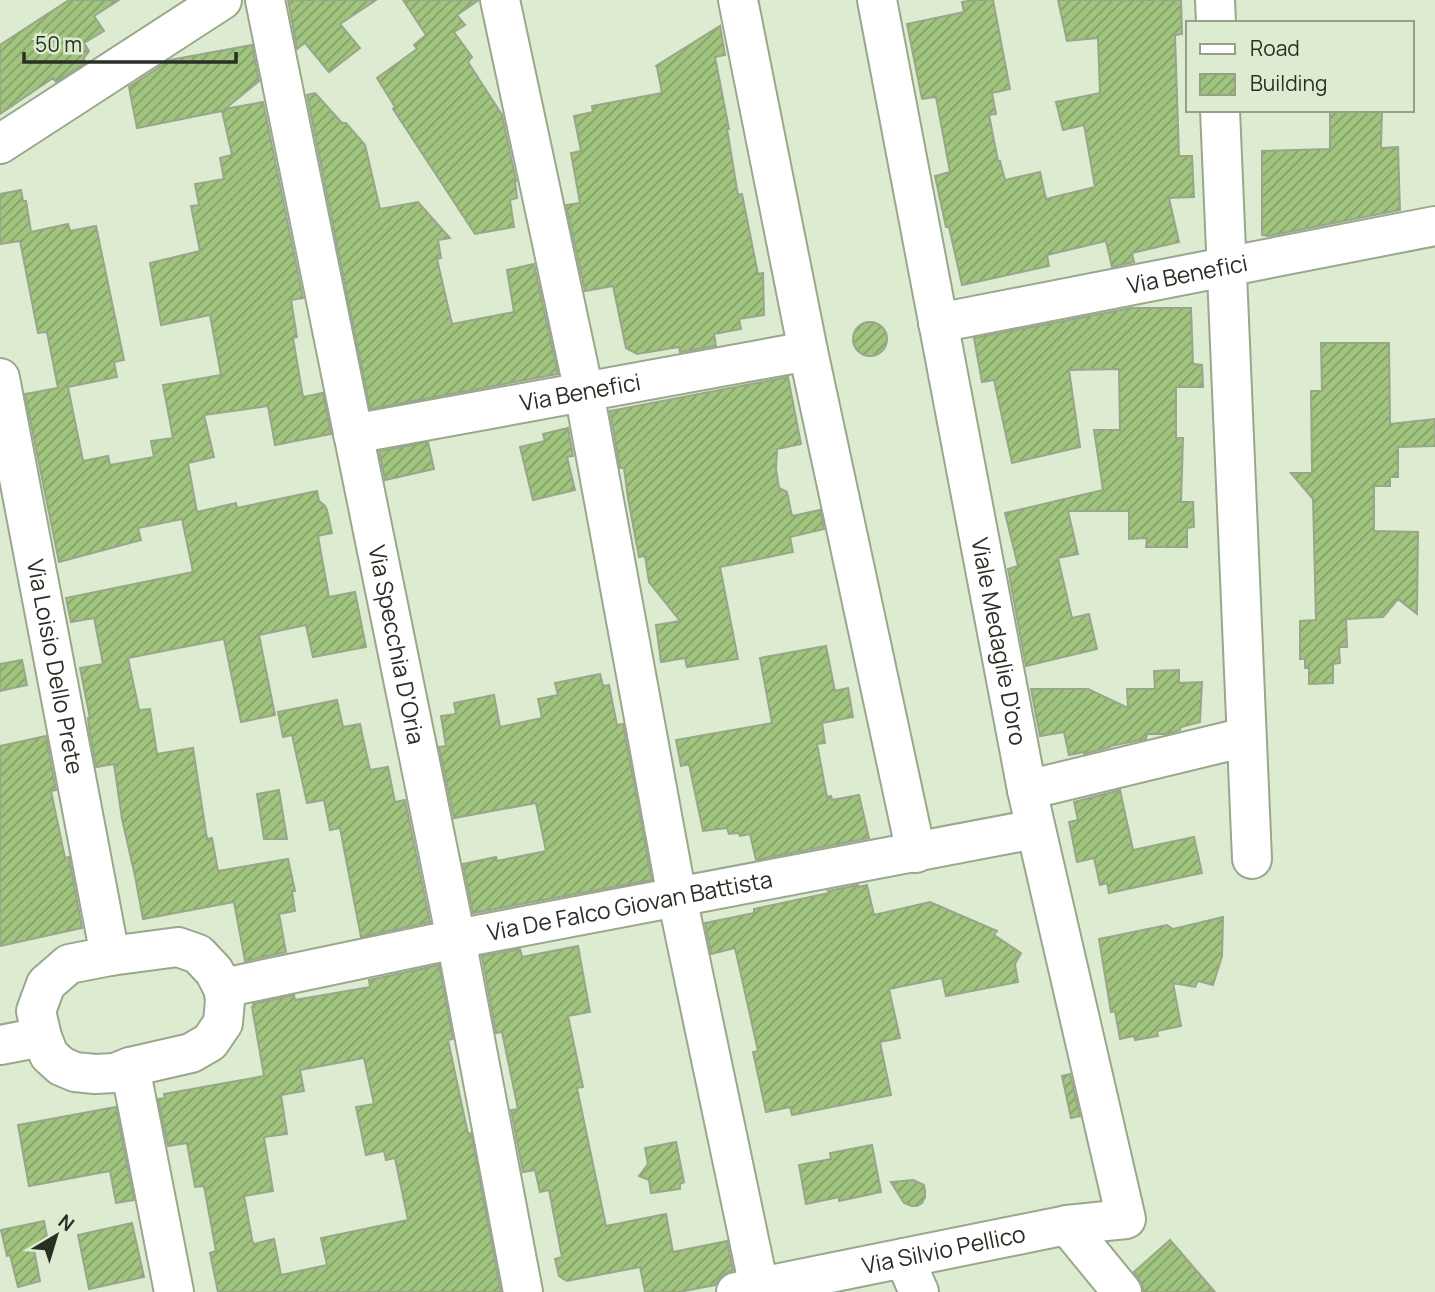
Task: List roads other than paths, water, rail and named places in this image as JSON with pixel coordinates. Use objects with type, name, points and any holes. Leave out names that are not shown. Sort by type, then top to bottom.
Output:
[{"type":"street","points":[[0,144],[222,0]]},
{"type":"street","name":"Via Specchia D'Oria","points":[[265,0],[456,939],[523,1292]]},
{"type":"street","points":[[500,0],[584,392],[752,1290]]},
{"type":"street","points":[[738,0],[808,351],[916,853]]},
{"type":"street","name":"Viale Medaglie D'oro","points":[[877,0],[1027,790],[1126,1219],[1066,1225]]},
{"type":"street","points":[[1215,0],[1216,21]]},
{"type":"street","points":[[1220,112],[1252,859]]},
{"type":"street","name":"Via Benefici","points":[[938,323],[1435,226]]},
{"type":"street","name":"Via Benefici","points":[[354,434],[808,351]]},
{"type":"street","name":"Via Loisio Dello Prete","points":[[0,378],[110,956]]},
{"type":"street","points":[[1027,790],[1246,737]]},
{"type":"street","name":"Via De Falco Giovan Battista","points":[[223,988],[456,939],[1035,829]]},
{"type":"street","points":[[177,947],[198,954],[214,971],[223,988],[223,1023],[211,1042],[191,1053],[115,1073],[75,1072],[61,1066],[49,1055],[36,1011],[46,984],[69,964],[177,947]]},
{"type":"street","points":[[0,1045],[42,1037]]},
{"type":"street","points":[[130,1067],[174,1292]]},
{"type":"street","points":[[1066,1225],[1122,1292]]},
{"type":"street","name":"Via Silvio Pellico","points":[[752,1290],[1066,1225]]},
{"type":"street","points":[[904,1258],[919,1292]]}]
